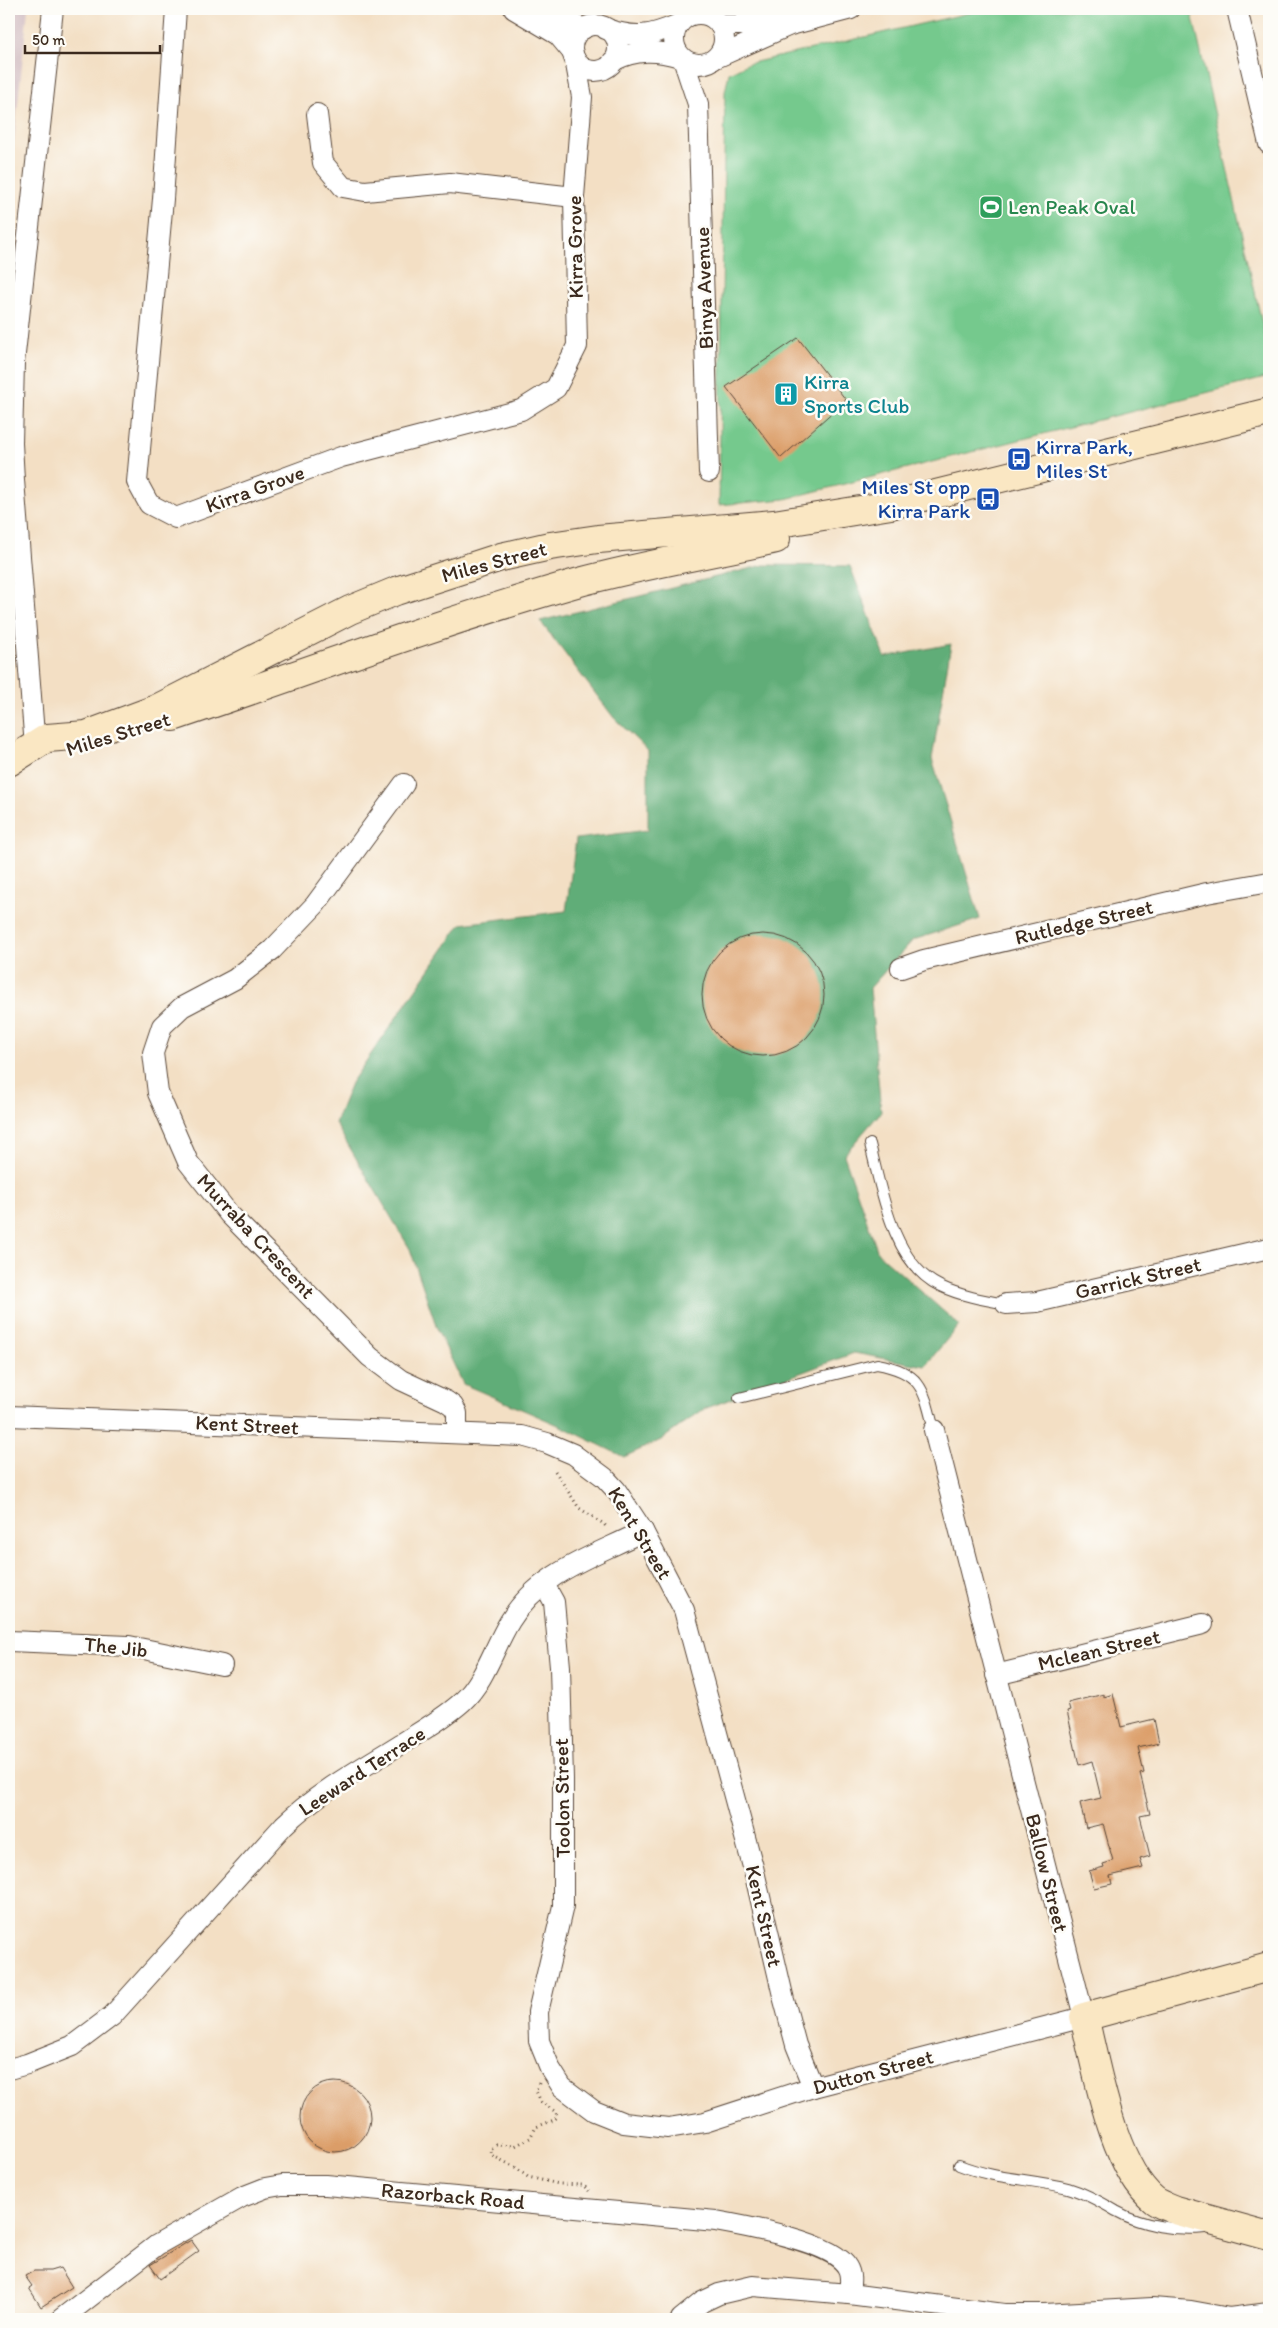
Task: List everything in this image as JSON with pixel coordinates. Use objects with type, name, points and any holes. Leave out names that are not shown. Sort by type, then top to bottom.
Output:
[{"type":"street","points":[[9,762],[35,747],[14,480],[14,383],[54,9]]},
{"type":"street","name":"Kirra Grove","points":[[176,9],[163,199],[137,482],[149,504],[176,518],[342,457],[521,410],[556,388],[577,346],[574,197],[582,97],[574,56]]},
{"type":"street","points":[[514,9],[558,35],[587,70],[598,71],[632,54],[654,51],[682,58],[698,65],[716,59],[790,25],[851,9]]},
{"type":"street","points":[[543,9],[625,34],[641,36],[654,34],[683,18],[697,14],[708,15],[737,27],[790,25]]},
{"type":"street","points":[[574,56],[575,38],[592,24],[593,9]]},
{"type":"street","points":[[1237,9],[1269,144]]},
{"type":"street","points":[[682,58],[676,50],[674,39],[683,18]]},
{"type":"street","points":[[716,59],[725,42],[717,18]]},
{"type":"street","points":[[582,97],[611,64],[617,46],[614,36],[592,24]]},
{"type":"street","name":"Binya Avenue","points":[[682,58],[698,104],[709,472]]},
{"type":"street","name":"Binya Avenue","points":[[698,104],[716,59]]},
{"type":"street","points":[[317,114],[323,163],[343,187],[365,191],[450,183],[574,197]]},
{"type":"street","name":"Miles Street","points":[[35,747],[58,753],[71,752],[514,602],[610,574],[819,528],[891,505],[1269,412]]},
{"type":"street","name":"Miles Street","points":[[35,747],[50,737],[86,735],[147,713],[196,690],[350,610],[396,591],[500,557],[550,546],[598,539],[774,524],[891,505]]},
{"type":"street","name":"Murraba Crescent","points":[[404,784],[315,905],[272,950],[235,979],[182,1007],[162,1026],[153,1053],[158,1093],[188,1162],[229,1214],[370,1357],[401,1380],[453,1406],[457,1413],[457,1433]]},
{"type":"street","name":"Rutledge Street","points":[[901,968],[934,958],[1207,893],[1269,882]]},
{"type":"street","name":"Garrick Street","points":[[1006,1304],[1037,1302],[1269,1248]]},
{"type":"street","name":"Kent Street","points":[[9,1416],[522,1436],[547,1443],[573,1454],[604,1477],[616,1490],[643,1531],[684,1610],[753,1867],[786,2009],[796,2045],[813,2087]]},
{"type":"street","name":"Ballow Street","points":[[934,1430],[1116,2136],[1130,2168],[1141,2186],[1160,2204],[1265,2237]]},
{"type":"street","name":"Leeward Terrace","points":[[9,2069],[72,2046],[112,2016],[246,1866],[305,1804],[428,1727],[463,1701],[486,1669],[509,1621],[520,1605],[544,1584],[574,1563],[643,1531]]},
{"type":"street","name":"Toolon Street","points":[[538,2012],[563,1906],[563,1779],[560,1667],[554,1602],[544,1584]]},
{"type":"street","name":"Mclean Street","points":[[996,1674],[1203,1624]]},
{"type":"street","name":"The Jib","points":[[9,1641],[113,1644],[148,1649],[222,1665]]},
{"type":"street","name":"Dutton Street","points":[[538,2012],[538,2042],[552,2072],[562,2087],[594,2111],[624,2123],[668,2128],[705,2122],[813,2087],[1269,1967]]},
{"type":"street","name":"Razorback Road","points":[[61,2319],[158,2245],[242,2198],[265,2188],[282,2185],[326,2184],[716,2221],[777,2234],[809,2244],[833,2255],[846,2265],[850,2276],[849,2294]]},
{"type":"street","points":[[681,2319],[702,2302],[719,2294],[753,2286],[849,2294],[1004,2314],[1044,2314],[1152,2308],[1232,2318],[1269,2312]]},
{"type":"lane","points":[[870,1144],[894,1228],[906,1254],[916,1267],[925,1277],[940,1286],[964,1296],[1006,1304]]},
{"type":"lane","points":[[739,1398],[877,1364],[896,1367],[912,1377],[926,1399],[934,1430]]},
{"type":"lane","points":[[959,2166],[983,2173],[1070,2189],[1098,2200],[1126,2215],[1161,2226],[1186,2230],[1231,2227]]},
{"type":"path","points":[[555,1471],[579,1508],[604,1524],[609,1530]]},
{"type":"path","points":[[552,2072],[537,2084],[536,2091],[541,2102],[556,2112],[557,2117],[536,2128],[530,2138],[515,2146],[496,2145],[491,2149],[491,2155],[515,2167],[528,2177],[559,2184],[583,2185],[594,2196],[593,2208]]},
{"type":"shaded area","points":[[9,9],[28,9],[9,188]]},
{"type":"green space","points":[[986,9],[1191,9],[1269,354],[1269,377],[785,499],[719,505],[725,92],[729,73],[747,64]]},
{"type":"green space","points":[[764,565],[850,566],[885,657],[951,644],[932,759],[980,919],[913,940],[870,988],[881,1112],[844,1155],[878,1253],[959,1325],[925,1366],[854,1353],[704,1409],[661,1440],[624,1457],[563,1427],[463,1384],[438,1331],[410,1249],[335,1123],[351,1083],[461,924],[566,911],[576,839],[648,830],[648,751],[614,718],[540,621]]},
{"type":"building","name":"Kirra Sports Club","points":[[798,338],[846,400],[781,458],[726,387]]},
{"type":"building","points":[[763,934],[786,938],[806,952],[820,972],[824,995],[820,1018],[806,1038],[786,1052],[763,1056],[740,1052],[720,1038],[706,1018],[702,995],[706,972],[720,952],[740,938]]},
{"type":"building","points":[[1104,1694],[1104,1697],[1113,1694],[1121,1727],[1154,1719],[1159,1743],[1138,1748],[1144,1773],[1140,1774],[1150,1814],[1140,1816],[1150,1856],[1140,1859],[1143,1868],[1110,1876],[1112,1884],[1094,1888],[1089,1871],[1104,1867],[1103,1864],[1113,1861],[1103,1824],[1086,1828],[1080,1803],[1101,1798],[1092,1761],[1079,1765],[1067,1711],[1070,1710],[1068,1703]]},
{"type":"building","points":[[335,2082],[348,2085],[360,2092],[367,2104],[370,2117],[367,2130],[360,2142],[348,2149],[335,2152],[322,2149],[310,2142],[303,2130],[300,2117],[303,2104],[310,2092],[322,2085]]},
{"type":"building","points":[[191,2240],[199,2251],[160,2279],[150,2265]]},
{"type":"building","points":[[60,2268],[72,2287],[41,2307],[29,2288],[32,2286],[25,2276],[34,2271],[50,2271]]},
{"type":"place","name":"Len Peak Oval","points":[[991,207]]},
{"type":"place","name":"Kirra Sports Club","points":[[786,394]]},
{"type":"place","name":"Kirra Park, Miles St","points":[[1019,459]]},
{"type":"place","name":"Miles St opp Kirra Park","points":[[988,499]]}]
